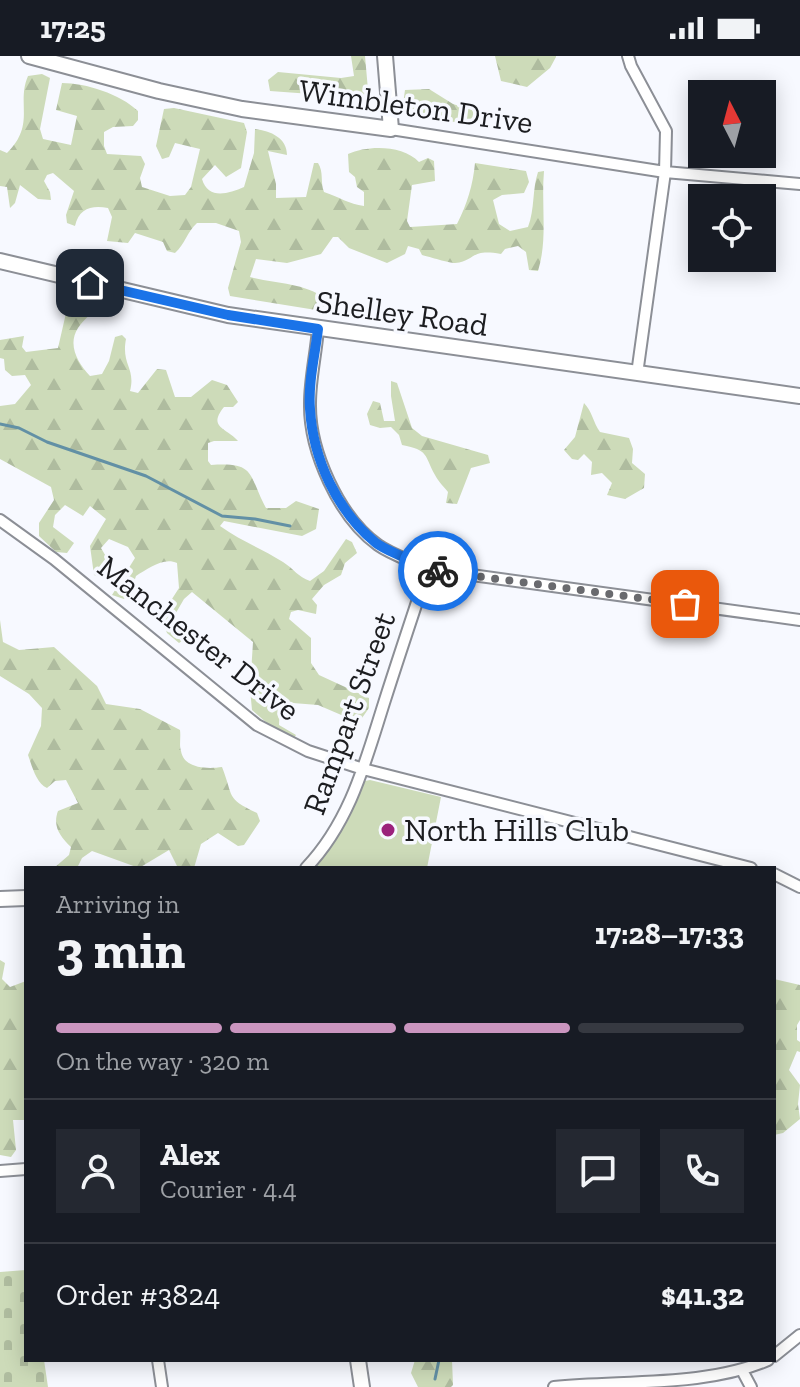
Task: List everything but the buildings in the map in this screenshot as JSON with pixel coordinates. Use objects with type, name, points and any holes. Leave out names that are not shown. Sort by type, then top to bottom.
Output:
[{"type":"street","name":"Wimbleton Drive","points":[[29,56],[217,104],[665,172],[800,184]]},
{"type":"street","points":[[385,56],[391,129]]},
{"type":"street","points":[[628,56],[666,131],[665,172],[637,374]]},
{"type":"street","name":"Shelley Road","points":[[0,261],[228,315],[800,396]]},
{"type":"street","points":[[318,329],[310,405],[316,451],[336,495],[356,523],[378,545],[428,569],[800,620]]},
{"type":"street","name":"Manchester Drive","points":[[0,520],[54,559],[257,725],[308,751],[363,769],[743,866]]},
{"type":"street","name":"Rampart Street","points":[[308,866],[338,826],[363,769],[428,569]]},
{"type":"street","points":[[776,875],[800,887]]},
{"type":"street","points":[[0,899],[24,898]]},
{"type":"street","points":[[0,1171],[24,1169]]},
{"type":"street","points":[[776,1354],[800,1335]]},
{"type":"street","points":[[158,1362],[162,1387]]},
{"type":"street","points":[[358,1362],[362,1387]]},
{"type":"street","points":[[554,1387],[691,1385],[744,1374],[765,1362]]},
{"type":"street","points":[[744,1374],[751,1387]]},
{"type":"green space","points":[[351,56],[365,56],[366,98],[270,91],[268,80],[278,72],[341,78],[354,76]]},
{"type":"green space","points":[[495,56],[556,57],[550,68],[527,87],[501,81]]},
{"type":"green space","points":[[42,74],[50,78],[40,129],[43,139],[71,145],[77,116],[56,110],[62,83],[92,87],[112,95],[138,111],[138,120],[133,126],[113,127],[104,132],[107,154],[141,156],[145,164],[140,178],[142,187],[170,196],[185,195],[191,187],[200,149],[175,143],[169,157],[162,159],[156,146],[164,109],[174,108],[244,123],[247,132],[241,168],[226,177],[215,165],[202,179],[214,193],[244,187],[254,153],[255,129],[277,136],[286,149],[287,155],[268,151],[276,198],[306,197],[314,163],[318,163],[324,192],[364,206],[364,192],[357,187],[355,177],[349,172],[348,154],[385,148],[404,152],[419,162],[428,158],[434,161],[435,181],[412,185],[407,221],[410,227],[457,224],[469,194],[475,163],[526,171],[529,182],[524,193],[502,195],[493,200],[499,224],[510,231],[528,227],[538,172],[544,171],[544,234],[538,271],[529,270],[526,252],[518,246],[505,249],[501,254],[478,254],[455,263],[422,255],[419,249],[408,246],[405,254],[387,263],[349,248],[338,237],[333,237],[321,254],[287,263],[256,259],[250,277],[308,289],[326,299],[325,306],[316,310],[230,296],[228,288],[241,242],[239,231],[216,223],[197,223],[175,253],[167,251],[163,242],[135,233],[128,243],[107,241],[112,217],[108,208],[87,209],[75,226],[67,223],[66,215],[74,191],[53,173],[47,175],[44,181],[51,200],[38,199],[20,185],[15,203],[10,208],[7,187],[0,186],[0,150],[7,153],[21,133],[28,76]]},
{"type":"green space","points":[[429,89],[453,104],[472,110],[478,116],[473,125],[406,114],[403,104],[405,90]]},
{"type":"green space","points":[[69,300],[96,307],[78,328],[74,341],[78,360],[90,376],[102,374],[115,337],[122,335],[126,339],[130,391],[138,393],[157,369],[166,370],[175,397],[191,397],[212,380],[227,385],[238,402],[233,407],[224,407],[217,419],[220,427],[238,441],[208,443],[208,461],[211,465],[243,468],[253,479],[266,508],[286,508],[296,501],[319,509],[316,529],[302,536],[224,521],[220,526],[310,581],[324,571],[346,539],[352,542],[357,553],[345,563],[341,575],[324,585],[312,599],[317,605],[316,614],[298,610],[291,612],[289,619],[311,638],[311,663],[319,675],[369,698],[369,708],[362,718],[353,720],[318,705],[280,702],[279,725],[296,735],[294,738],[275,730],[252,710],[253,642],[192,592],[173,618],[194,633],[179,643],[167,633],[161,616],[179,588],[177,563],[161,563],[136,576],[131,591],[124,599],[112,595],[135,558],[128,547],[109,539],[101,548],[111,565],[112,575],[104,579],[94,575],[90,546],[106,519],[90,506],[83,516],[65,505],[55,515],[53,527],[74,543],[67,553],[56,552],[39,536],[39,523],[54,500],[51,487],[0,459],[0,406],[15,404],[31,385],[25,375],[12,376],[5,370],[4,359],[0,358],[0,340],[24,336],[22,347],[26,352],[58,348]]},
{"type":"green space","points":[[391,381],[397,383],[412,428],[422,436],[488,455],[490,463],[471,468],[457,504],[446,503],[448,492],[421,451],[402,445],[399,435],[391,427],[370,425],[367,414],[373,401],[380,403],[384,421],[395,421]]},
{"type":"green space","points":[[584,403],[600,432],[629,438],[633,449],[632,463],[645,474],[644,488],[625,499],[607,495],[612,483],[602,473],[591,475],[592,462],[584,454],[578,460],[572,459],[564,450],[575,437]]},
{"type":"green space","points":[[0,620],[3,642],[19,650],[54,647],[97,686],[106,704],[140,709],[180,730],[183,757],[204,768],[222,767],[232,796],[257,813],[260,821],[244,845],[238,846],[218,833],[201,844],[195,866],[177,866],[169,850],[142,866],[133,866],[92,851],[82,858],[78,866],[56,866],[69,855],[71,847],[57,827],[58,811],[78,803],[66,780],[55,781],[47,788],[35,774],[28,755],[41,726],[42,708],[29,694],[0,676]]},
{"type":"green space","name":"North Hills Club","points":[[365,781],[441,797],[427,866],[314,866],[347,822]]},
{"type":"green space","points":[[0,960],[5,963],[2,979],[10,987],[24,982],[24,1120],[13,1120],[16,1150],[11,1157],[0,1155]]},
{"type":"green space","points":[[776,979],[800,985],[797,1040],[800,1042],[800,1052],[797,1051],[789,1070],[800,1085],[800,1119],[783,1133],[776,1135]]},
{"type":"green space","points":[[24,1270],[24,1362],[44,1362],[48,1387],[0,1387],[0,1272]]},
{"type":"green space","points":[[414,1362],[452,1362],[453,1385],[418,1387],[411,1373]]},
{"type":"waterway","points":[[0,424],[19,428],[47,442],[146,476],[222,516],[290,526]]},
{"type":"waterway","points":[[435,1379],[439,1362]]},
{"type":"way so far","points":[[438,571],[685,604]]},
{"type":"place","name":"North Hills Club","points":[[388,830]]},
{"type":"route","points":[[90,283],[228,315],[318,329],[311,384],[312,432],[316,451],[336,495],[356,523],[378,545],[438,571]]}]
